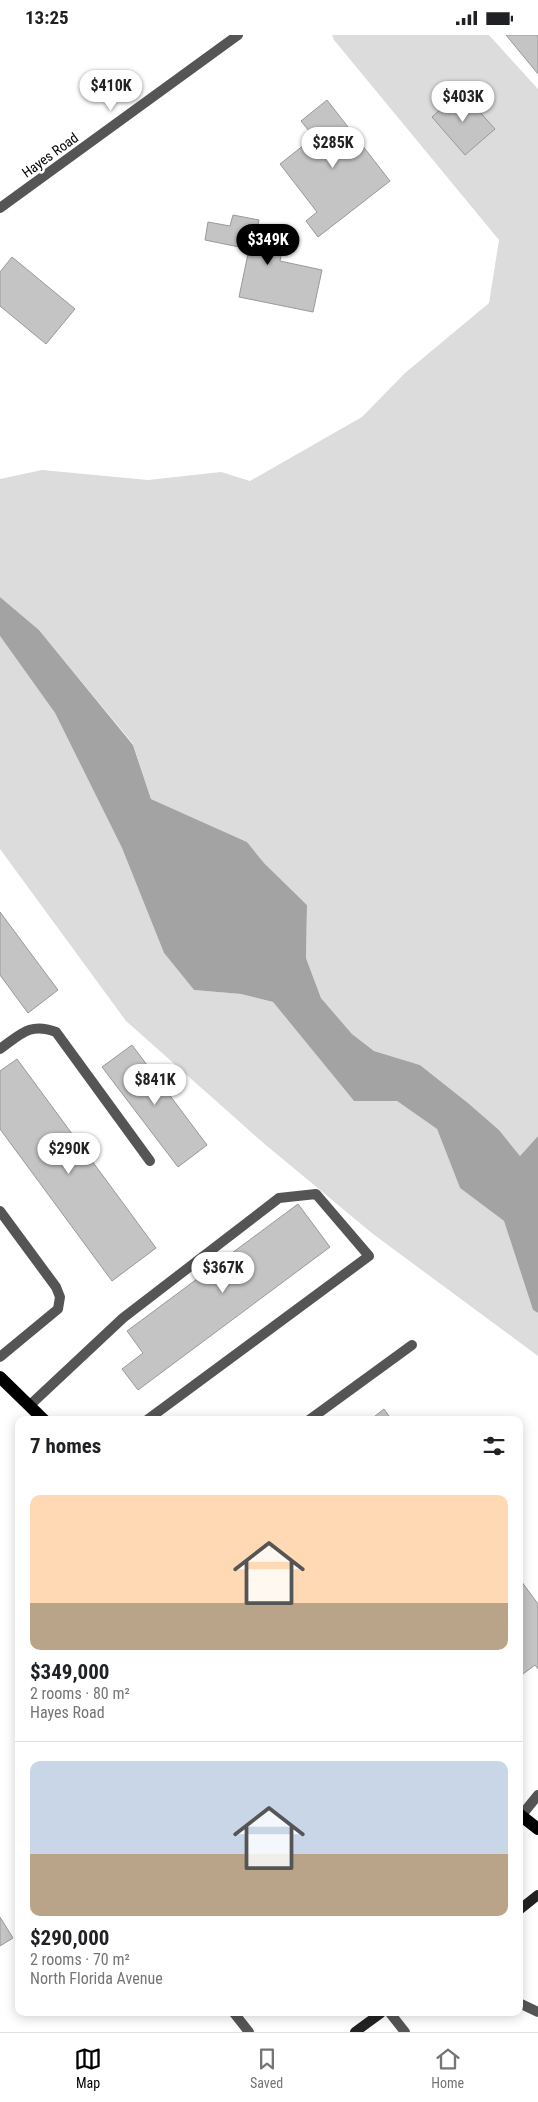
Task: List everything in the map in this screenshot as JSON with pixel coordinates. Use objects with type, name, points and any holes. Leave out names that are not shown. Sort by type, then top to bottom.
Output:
[{"type":"main road","points":[[0,1377],[40,1416]]},
{"type":"main road","points":[[523,1817],[538,1829]]},
{"type":"street","name":"Hayes Road","points":[[0,208],[238,35]]},
{"type":"street","points":[[0,1049],[29,1029],[42,1027],[56,1032],[150,1161]]},
{"type":"street","points":[[29,1406],[123,1318],[279,1198],[316,1194],[369,1257],[152,1416]]},
{"type":"street","points":[[0,1211],[56,1287],[60,1297],[58,1309],[0,1357]]},
{"type":"street","points":[[314,1416],[412,1345]]},
{"type":"street","points":[[523,1812],[538,1795]]},
{"type":"street","points":[[523,1907],[538,1895]]},
{"type":"street","points":[[523,2005],[538,2012]]},
{"type":"street","points":[[237,2016],[250,2032]]},
{"type":"street","points":[[355,2032],[377,2016]]},
{"type":"street","points":[[393,2016],[406,2032]]},
{"type":"shaded area","points":[[332,35],[489,35],[538,89],[538,1136],[520,1156],[499,1130],[420,1065],[374,1051],[352,1034],[321,998],[306,958],[307,905],[264,863],[247,842],[151,799],[133,744],[39,630],[0,597],[0,479],[42,470],[148,480],[221,472],[250,481],[362,417],[405,373],[489,303],[499,240],[334,40]]},
{"type":"shaded area","points":[[0,597],[39,630],[133,745],[151,799],[247,842],[264,863],[307,905],[306,958],[321,998],[352,1034],[374,1051],[420,1065],[499,1130],[520,1156],[538,1136],[538,1313],[533,1310],[504,1221],[460,1188],[437,1129],[397,1101],[354,1101],[273,1002],[241,994],[194,990],[164,953],[122,848],[55,713],[0,636]]},
{"type":"shaded area","points":[[0,636],[55,713],[122,848],[164,953],[194,990],[241,994],[273,1002],[354,1101],[397,1101],[437,1129],[460,1188],[504,1221],[533,1310],[538,1313],[538,1356],[373,1234],[261,1141],[126,1021],[0,849]]},
{"type":"building","points":[[506,35],[538,35],[538,74]]},
{"type":"building","points":[[461,91],[495,129],[465,155],[432,117]]},
{"type":"building","points":[[327,100],[390,181],[318,237],[306,221],[317,212],[280,164],[314,137],[301,121]]},
{"type":"building","points":[[233,215],[259,220],[257,230],[285,236],[280,261],[322,270],[313,312],[239,297],[249,249],[205,240],[208,222],[230,226]]},
{"type":"building","points":[[12,257],[75,309],[46,344],[0,306],[0,272]]},
{"type":"building","points":[[0,912],[58,990],[28,1013],[0,975]]},
{"type":"building","points":[[132,1045],[207,1145],[178,1167],[102,1067]]},
{"type":"building","points":[[17,1059],[156,1248],[112,1281],[0,1129],[0,1071]]},
{"type":"building","points":[[298,1204],[330,1247],[138,1390],[122,1369],[143,1353],[127,1331]]},
{"type":"building","points":[[384,1409],[389,1416],[375,1416]]},
{"type":"building","points":[[523,1583],[538,1604],[538,1669],[535,1665],[523,1674]]},
{"type":"building","points":[[0,1917],[13,1938],[0,1946]]}]
